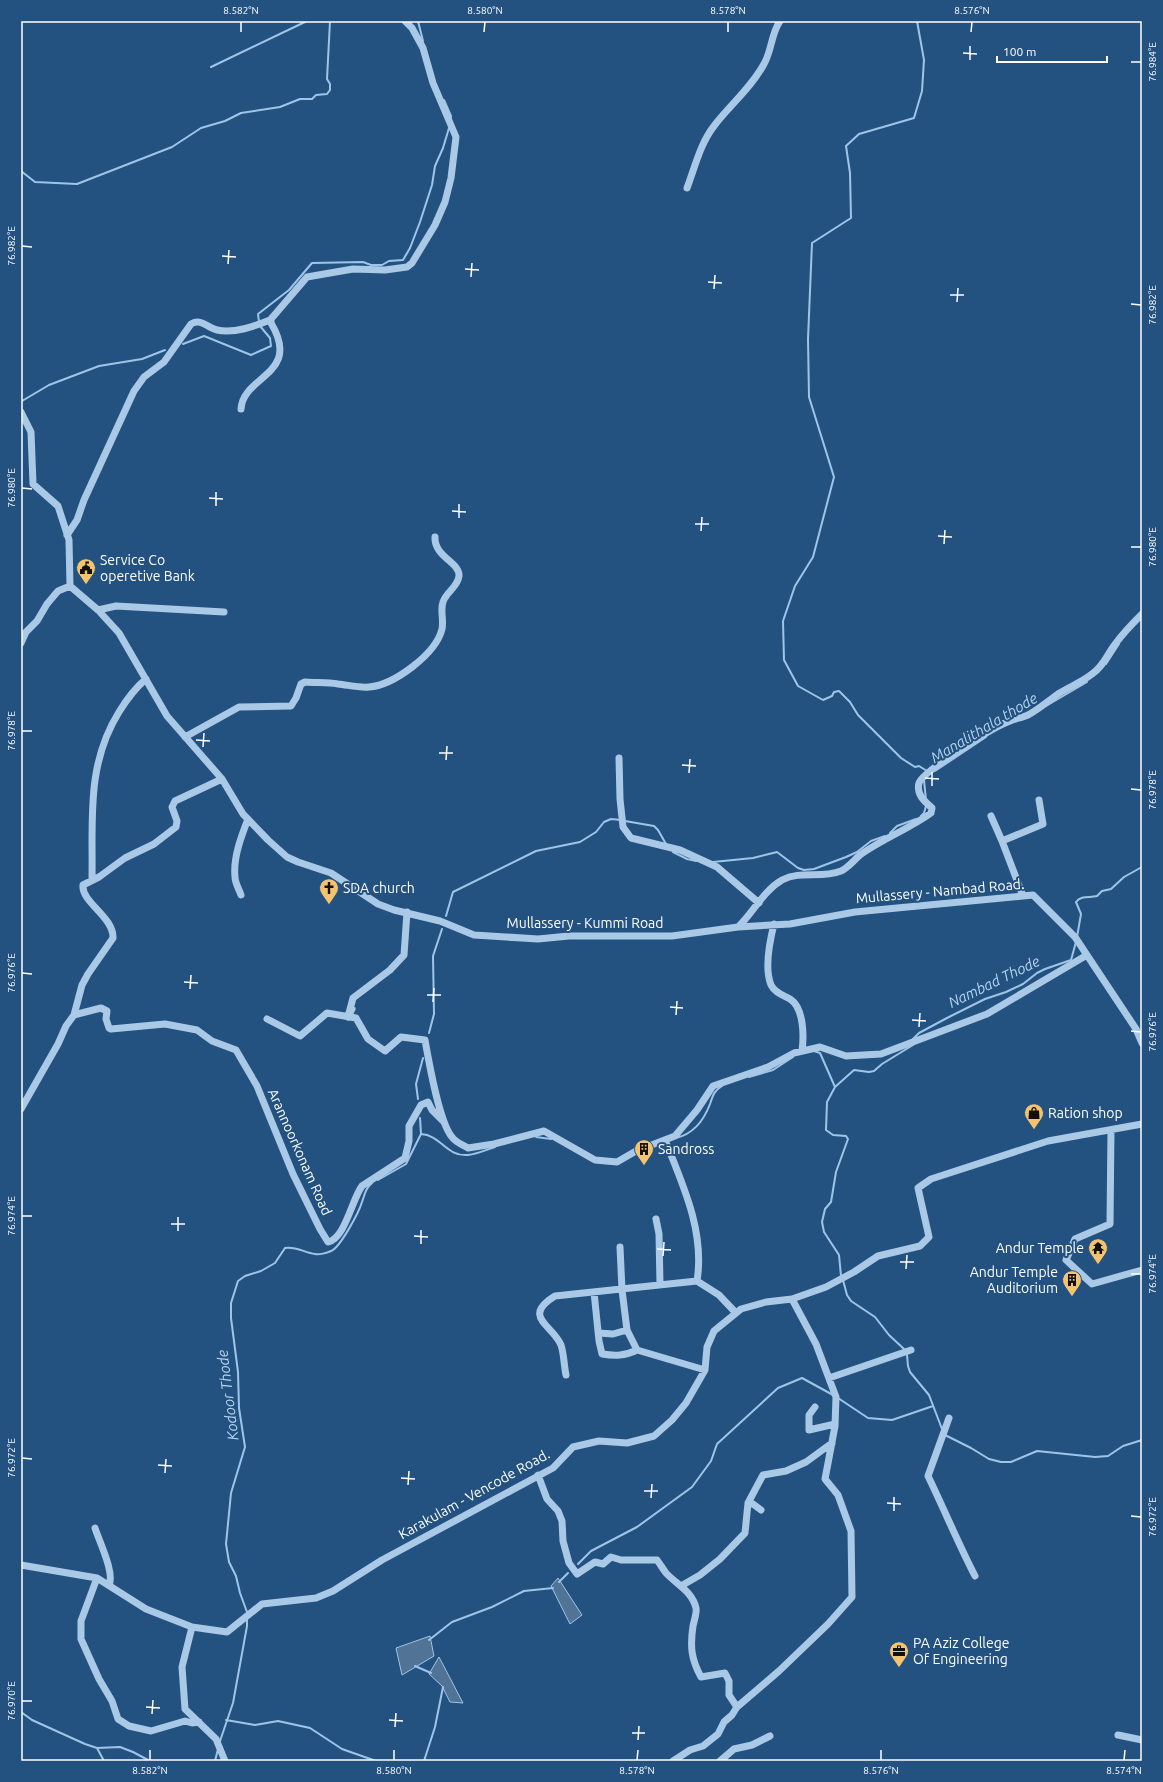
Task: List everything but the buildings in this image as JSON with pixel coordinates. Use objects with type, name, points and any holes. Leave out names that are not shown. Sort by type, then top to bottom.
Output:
[{"type":"street","points":[[67,535],[77,520],[84,500],[134,391],[144,377],[164,362],[191,324],[196,321],[217,330],[230,331],[248,328],[272,318],[307,277],[353,269],[385,270],[407,267],[412,263],[435,225],[448,191],[456,138],[433,83],[423,48],[412,28],[405,21]]},
{"type":"street","points":[[687,188],[707,135],[747,90],[764,64],[773,34],[780,21]]},
{"type":"street","points":[[241,409],[241,402],[246,393],[270,372],[278,360],[279,345],[272,318]]},
{"type":"street","points":[[21,412],[31,432],[33,484],[58,506],[69,540],[70,586],[58,591],[47,604],[37,621],[26,632],[21,643]]},
{"type":"street","points":[[185,737],[228,712],[239,708],[291,706],[296,698],[301,684],[305,682],[369,687],[410,669],[433,646],[442,628],[443,603],[456,584],[459,576],[457,568],[444,558],[441,553],[435,542],[436,537]]},
{"type":"street","name":"Mullassery - Kummi Road","points":[[70,586],[98,610],[122,638],[167,716],[222,779],[243,814],[268,840],[287,857],[330,872],[378,904],[440,920],[474,935],[538,939],[569,936],[672,936],[738,927]]},
{"type":"street","points":[[98,610],[116,606],[224,612]]},
{"type":"street","points":[[738,927],[781,881],[806,873],[824,875],[843,871],[859,856],[905,830],[931,813],[932,808],[921,797],[919,784],[921,780],[936,766],[961,750],[968,743],[1007,722],[1028,715],[1058,694],[1091,676],[1099,669],[1123,633],[1142,614]]},
{"type":"street","points":[[92,879],[92,821],[94,783],[101,750],[110,728],[133,690],[146,679]]},
{"type":"street","points":[[619,758],[620,799],[623,827],[631,838],[680,850],[717,867],[759,903]]},
{"type":"street","points":[[21,1109],[58,1044],[66,1026],[74,1015],[85,979],[113,938],[112,931],[106,918],[90,900],[83,888],[83,885],[92,879],[104,875],[125,858],[154,844],[176,827],[178,821],[172,807],[175,801],[222,779]]},
{"type":"street","points":[[1002,841],[1043,824],[1039,800]]},
{"type":"street","points":[[992,816],[1023,896]]},
{"type":"street","points":[[241,895],[235,878],[236,862],[240,837],[248,819]]},
{"type":"street","name":"Mullassery - Nambad Road.","points":[[738,927],[790,924],[855,912],[1033,895],[1075,938],[1136,1029],[1142,1043]]},
{"type":"street","points":[[348,1017],[353,998],[390,970],[404,955],[407,912]]},
{"type":"street","points":[[774,924],[770,946],[771,983],[776,992],[791,1000],[798,1008],[803,1039],[802,1051]]},
{"type":"street","name":"Arannoorkonam Road","points":[[267,1019],[300,1036],[327,1013],[356,1018],[368,1039],[385,1050],[401,1037],[425,1040],[431,1073],[445,1124],[452,1138],[468,1148],[494,1144],[544,1131],[596,1160],[616,1162],[636,1151],[675,1136],[697,1110],[713,1086],[768,1067],[794,1053],[820,1047],[846,1056],[881,1054],[987,1014],[1087,955]]},
{"type":"street","name":"Arannoorkonam Road","points":[[74,1015],[101,1008],[107,1011],[106,1019],[109,1028],[111,1029],[165,1024],[197,1030],[212,1041],[236,1050],[256,1086],[293,1174],[328,1242],[333,1240],[340,1233],[354,1206],[357,1192],[362,1186],[405,1158],[409,1141],[409,1126],[421,1105],[428,1102],[432,1110],[445,1124]]},
{"type":"street","points":[[348,1017],[352,1009]]},
{"type":"street","name":"Karakulam - Vencode Road.","points":[[21,1565],[97,1578],[146,1609],[192,1627],[227,1632],[262,1604],[316,1598],[333,1591],[382,1560],[553,1468],[573,1447],[599,1441],[627,1443],[654,1436],[672,1420],[686,1403],[705,1370],[708,1356],[707,1347],[714,1332],[741,1309],[766,1302],[792,1299],[842,1279],[878,1256],[920,1246],[929,1237],[918,1188],[931,1179],[1048,1141],[1142,1124]]},
{"type":"street","points":[[1111,1130],[1110,1224],[1074,1239],[1066,1260],[1092,1284],[1142,1270]]},
{"type":"street","points":[[665,1140],[690,1205],[699,1257],[697,1281]]},
{"type":"street","points":[[656,1219],[659,1234],[660,1284]]},
{"type":"street","points":[[620,1247],[622,1290],[627,1330],[637,1350]]},
{"type":"street","points":[[566,1375],[561,1344],[545,1326],[541,1319],[540,1313],[542,1307],[547,1301],[555,1296],[697,1281],[719,1295],[736,1313]]},
{"type":"street","points":[[594,1292],[599,1341],[602,1354],[617,1356],[630,1354],[637,1350],[705,1370]]},
{"type":"street","points":[[673,1761],[690,1750],[703,1746],[718,1734],[724,1722],[732,1715],[737,1707],[779,1671],[828,1624],[852,1597],[851,1531],[838,1495],[825,1479],[835,1424],[836,1397],[816,1344],[792,1299]]},
{"type":"street","points":[[599,1334],[613,1334],[627,1330]]},
{"type":"street","points":[[829,1378],[911,1350]]},
{"type":"street","points":[[814,1407],[809,1415],[809,1430],[835,1424]]},
{"type":"street","points":[[950,1418],[928,1476],[975,1576]]},
{"type":"street","points":[[681,1586],[700,1575],[720,1560],[745,1533],[748,1503],[763,1475],[786,1471],[806,1462],[832,1443]]},
{"type":"street","points":[[538,1476],[547,1499],[558,1511],[562,1521],[563,1541],[569,1563],[577,1574],[595,1562],[602,1564],[611,1557],[621,1560],[657,1560],[666,1572],[688,1592],[696,1609],[691,1639],[693,1648],[692,1659],[694,1665],[701,1677],[725,1673],[729,1681],[729,1695],[737,1707]]},
{"type":"street","points":[[748,1503],[753,1504],[761,1510]]},
{"type":"street","points":[[95,1528],[109,1567],[111,1581],[109,1585]]},
{"type":"street","points":[[97,1578],[81,1621],[81,1639],[99,1679],[112,1701],[118,1719],[129,1726],[152,1731],[185,1721],[192,1723],[200,1722]]},
{"type":"street","points":[[192,1627],[182,1667],[185,1709],[216,1739],[225,1761]]},
{"type":"street","points":[[720,1761],[734,1749],[752,1745],[770,1736]]},
{"type":"street","points":[[1118,1736],[1142,1740]]},
{"type":"water","points":[[558,1578],[582,1615],[570,1624],[551,1586]]},
{"type":"water","points":[[430,1636],[434,1656],[402,1675],[396,1648]]},
{"type":"water","points":[[439,1657],[463,1703],[450,1702],[442,1686],[429,1674]]},
{"type":"waterway","points":[[211,67],[307,21]]},
{"type":"waterway","points":[[21,171],[35,182],[77,184],[172,147],[201,128],[225,121],[241,113],[280,107],[300,99],[312,99],[316,95],[327,94],[330,90],[330,84],[327,79],[330,21]]},
{"type":"waterway","points":[[418,21],[423,41]]},
{"type":"waterway","points":[[917,21],[924,60],[922,91],[914,118],[859,134],[846,146],[850,173],[851,218],[812,243],[808,339],[809,397],[834,477],[813,557],[795,586],[783,621],[784,660],[798,686],[823,700],[832,696],[834,692],[839,691],[850,702],[858,715],[901,758],[915,767],[919,766],[927,771]]},
{"type":"waterway","points":[[444,100],[451,116],[451,120]]},
{"type":"waterway","points":[[259,322],[258,314],[289,290],[312,263],[363,262],[371,265],[382,265],[389,261],[403,260],[410,248],[420,222],[432,185],[435,166],[443,148],[449,128]]},
{"type":"waterway","points":[[183,344],[204,336],[251,355],[271,346],[270,338],[260,326]]},
{"type":"waterway","points":[[22,401],[49,385],[99,366],[142,359],[165,350]]},
{"type":"waterway","name":"Manalithala thode","points":[[1106,664],[1119,644]]},
{"type":"waterway","name":"Manalithala thode","points":[[1046,706],[1087,682]]},
{"type":"waterway","name":"Manalithala thode","points":[[935,771],[986,737]]},
{"type":"waterway","name":"Manalithala thode","points":[[924,780],[926,800]]},
{"type":"waterway","name":"Manalithala thode","points":[[921,816],[924,813],[926,806]]},
{"type":"waterway","points":[[446,916],[453,892],[536,851],[580,842],[596,832],[604,822],[611,819],[621,820]]},
{"type":"waterway","name":"Manalithala thode","points":[[890,833],[897,826],[916,819]]},
{"type":"waterway","name":"Manalithala thode","points":[[625,821],[654,826],[666,844]]},
{"type":"waterway","name":"Manalithala thode","points":[[713,862],[753,858],[777,852],[798,868],[804,870],[814,869],[857,852],[871,841],[885,836]]},
{"type":"waterway","name":"Manalithala thode","points":[[673,852],[687,859],[696,861]]},
{"type":"waterway","name":"Nambad Thode","points":[[1077,937],[1081,914],[1076,902],[1080,898],[1097,896],[1102,891],[1111,889],[1124,877],[1142,867]]},
{"type":"waterway","points":[[429,1033],[434,1014],[433,956],[442,929]]},
{"type":"waterway","name":"Nambad Thode","points":[[913,1039],[919,1033],[947,1018],[985,999],[1023,984],[1037,973],[1045,969],[1071,960],[1076,942]]},
{"type":"waterway","name":"Nambad Thode","points":[[814,1051],[820,1053],[835,1087],[854,1070],[869,1072],[874,1071],[882,1064],[913,1045]]},
{"type":"waterway","name":"Nambad Thode","points":[[749,1077],[773,1070],[793,1057]]},
{"type":"waterway","points":[[418,1099],[416,1084],[423,1058]]},
{"type":"waterway","name":"Nambad Thode","points":[[676,1138],[688,1133],[697,1126],[705,1116],[714,1094],[722,1086]]},
{"type":"waterway","points":[[835,1087],[827,1102],[826,1130],[833,1135],[846,1136],[848,1139],[836,1172],[831,1202],[825,1209],[822,1222],[824,1232],[839,1255],[841,1276]]},
{"type":"waterway","points":[[420,1118],[421,1134]]},
{"type":"waterway","name":"Nambad Thode","points":[[378,1180],[406,1164],[421,1134],[434,1138],[454,1153],[460,1155],[475,1154],[495,1147]]},
{"type":"waterway","name":"Nambad Thode","points":[[536,1137],[551,1139]]},
{"type":"waterway","name":"Kodoor Thode","points":[[247,1612],[236,1576],[229,1562],[226,1544],[231,1493],[245,1447],[239,1408],[238,1372],[231,1318],[231,1303],[238,1281],[245,1276],[261,1271],[275,1263],[285,1248],[293,1248],[317,1254],[331,1251],[335,1248],[349,1229],[367,1190],[372,1183]]},
{"type":"waterway","points":[[843,1280],[847,1295],[851,1301],[875,1317],[889,1335],[904,1349],[907,1355],[910,1372],[929,1395],[942,1429]]},
{"type":"waterway","points":[[578,1564],[591,1551],[637,1527],[692,1487],[711,1461],[717,1444],[778,1388],[802,1378],[833,1395]]},
{"type":"waterway","points":[[838,1398],[868,1418],[892,1420],[933,1406]]},
{"type":"waterway","points":[[945,1435],[989,1459],[1001,1462],[1011,1462],[1037,1451],[1095,1457],[1108,1456],[1123,1446],[1142,1440]]},
{"type":"waterway","points":[[559,1582],[568,1573]]},
{"type":"waterway","points":[[429,1640],[452,1622],[492,1607],[524,1591],[553,1588]]},
{"type":"waterway","name":"Kodoor Thode","points":[[220,1741],[233,1703],[247,1619]]},
{"type":"waterway","points":[[415,1666],[431,1673]]},
{"type":"waterway","points":[[424,1761],[435,1727],[443,1687]]},
{"type":"waterway","name":"Kodoor Thode","points":[[21,1712],[32,1720],[85,1744],[97,1748],[120,1747],[150,1761]]},
{"type":"waterway","points":[[226,1720],[255,1725],[278,1721],[310,1728],[342,1749],[376,1761]]},
{"type":"waterway","points":[[97,1748],[104,1761]]},
{"type":"waterway","name":"Kodoor Thode","points":[[215,1761],[218,1749]]},
{"type":"place","name":"Service Co operetive Bank","points":[[86,585]]},
{"type":"place","name":"SDA church","points":[[329,905]]},
{"type":"place","name":"Ration shop","points":[[1034,1130]]},
{"type":"place","name":"Sandross","points":[[644,1166]]},
{"type":"place","name":"Andur Temple","points":[[1098,1265]]},
{"type":"place","name":"Andur Temple Auditorium","points":[[1072,1297]]},
{"type":"place","name":"PA Aziz College Of Engineering","points":[[899,1668]]}]
